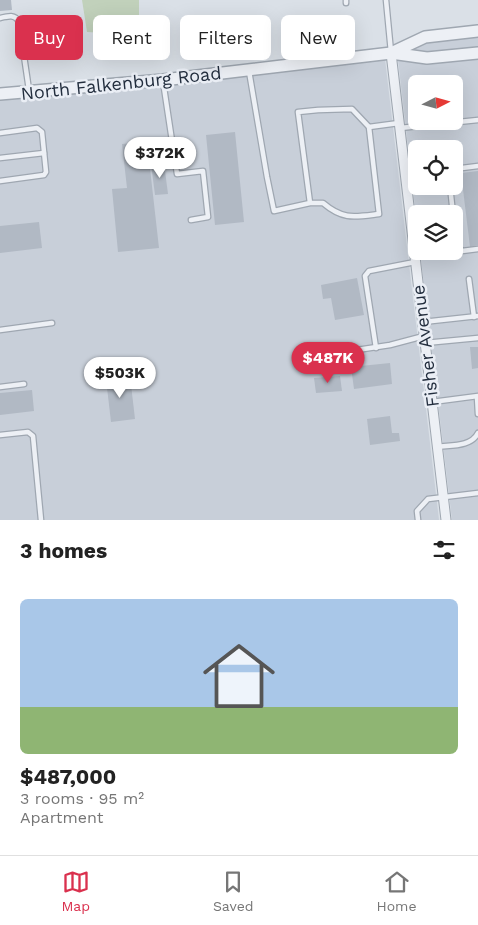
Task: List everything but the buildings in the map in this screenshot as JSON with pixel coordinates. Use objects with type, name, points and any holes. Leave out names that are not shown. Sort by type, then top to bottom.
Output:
[{"type":"street","name":"North Falkenburg Road","points":[[391,53],[425,37],[478,31]]},
{"type":"street","name":"North Falkenburg Road","points":[[0,94],[163,80],[391,53],[427,58],[478,52]]},
{"type":"street","name":"Fisher Avenue","points":[[391,53],[446,520]]},
{"type":"lane","points":[[386,0],[391,53]]},
{"type":"lane","points":[[0,18],[13,16],[19,22],[29,92]]},
{"type":"lane","points":[[249,70],[274,211],[310,203],[323,203],[333,212],[351,217],[379,214],[369,127],[352,109],[298,112],[310,203]]},
{"type":"lane","points":[[163,80],[177,174],[203,171],[208,217],[191,220]]},
{"type":"lane","points":[[369,127],[478,120]]},
{"type":"lane","points":[[0,132],[37,128],[42,132],[46,172],[44,175],[0,181]]},
{"type":"lane","points":[[0,158],[44,154]]},
{"type":"lane","points":[[463,168],[478,166]]},
{"type":"lane","points":[[463,250],[478,249]]},
{"type":"lane","points":[[376,348],[365,276],[369,271],[415,262]]},
{"type":"lane","points":[[422,322],[476,317],[469,279]]},
{"type":"lane","points":[[0,330],[52,324]]},
{"type":"lane","points":[[318,356],[424,340],[478,338]]},
{"type":"lane","points":[[0,387],[24,384]]},
{"type":"lane","points":[[432,402],[477,397],[478,414]]},
{"type":"lane","points":[[0,435],[28,432],[33,436],[42,520]]},
{"type":"lane","points":[[437,447],[467,443],[475,438],[478,433]]},
{"type":"lane","points":[[418,520],[417,511],[428,499],[478,493]]},
{"type":"shaded area","points":[[478,37],[478,47],[427,53],[411,50],[427,42]]},
{"type":"shaded area","points":[[478,58],[478,520],[452,520],[421,260],[463,260],[463,205],[415,205],[414,195],[463,195],[463,140],[408,140],[408,147],[398,60],[428,64]]},
{"type":"shaded area","points":[[385,59],[439,520],[0,520],[0,100],[164,85]]},
{"type":"green space","points":[[82,0],[139,0],[139,15],[93,15],[93,32],[87,32]]}]
